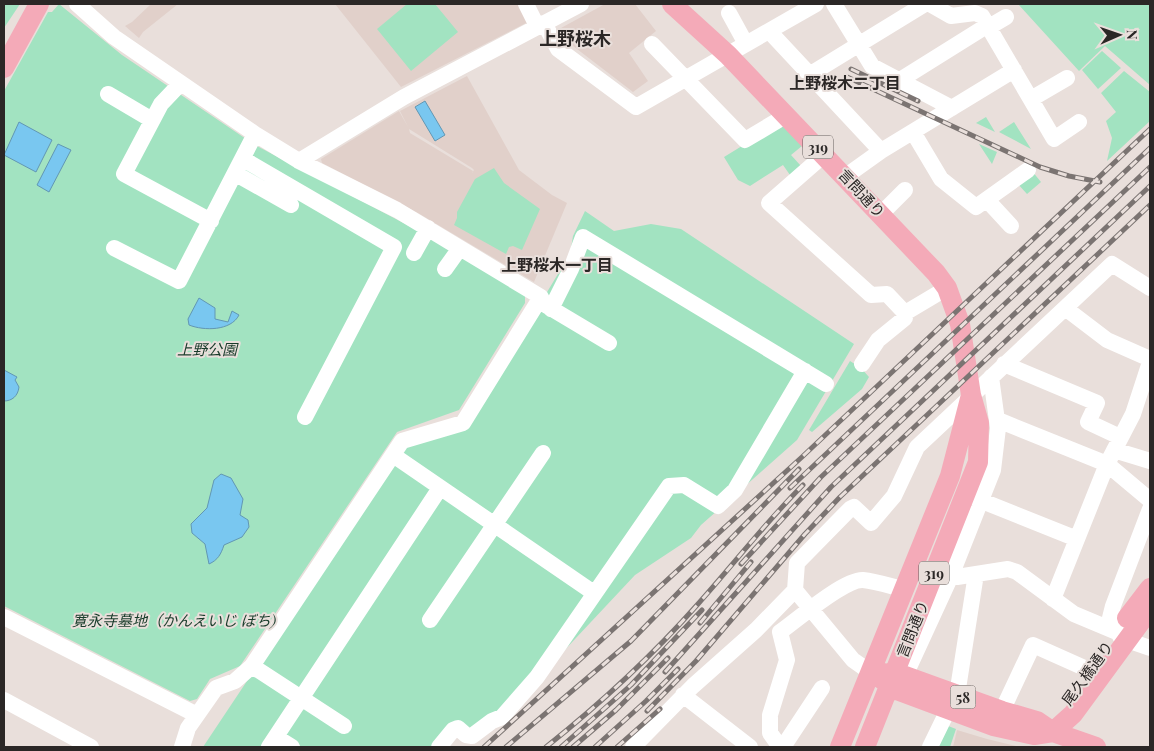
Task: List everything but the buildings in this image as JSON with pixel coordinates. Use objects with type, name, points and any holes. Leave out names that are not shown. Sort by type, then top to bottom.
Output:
[{"type":"main road","points":[[4,68],[39,4]]},
{"type":"main road","name":"言問通り","points":[[672,4],[728,55],[787,115],[936,273],[950,294],[960,324],[971,395],[979,423],[978,462],[865,747]]},
{"type":"main road","points":[[840,747],[950,476],[971,395]]},
{"type":"main road","points":[[877,747],[978,488],[988,452],[988,416],[984,408],[971,395]]},
{"type":"main road","name":"言問通り","points":[[854,747],[961,475],[969,443],[971,395]]},
{"type":"main road","name":"尾久橋通り","points":[[1053,739],[1073,714],[1150,588]]},
{"type":"main road","name":"尾久橋通り","points":[[1053,739],[1061,708],[1089,670],[1150,609]]},
{"type":"main road","name":"58","points":[[870,672],[953,702],[1015,732],[1053,739]]},
{"type":"main road","name":"58","points":[[953,702],[1002,711],[1037,721],[1053,739]]},
{"type":"main road","points":[[1053,739],[1096,747]]},
{"type":"street","points":[[77,4],[114,37],[255,134],[299,161],[397,210],[428,228],[541,297],[545,305],[609,343]]},
{"type":"street","points":[[526,4],[558,49],[636,107],[665,92],[811,5]]},
{"type":"street","points":[[299,161],[404,97],[581,4]]},
{"type":"street","points":[[834,4],[872,66],[950,109]]},
{"type":"street","points":[[809,76],[925,4]]},
{"type":"street","points":[[930,4],[951,16],[975,12],[982,16],[1054,139],[1079,122]]},
{"type":"street","points":[[729,13],[746,44]]},
{"type":"street","points":[[900,80],[1006,17]]},
{"type":"street","points":[[769,31],[809,76],[882,151]]},
{"type":"street","points":[[652,44],[745,140],[787,115]]},
{"type":"street","points":[[846,176],[931,120],[1014,70]]},
{"type":"street","points":[[1032,99],[1067,78]]},
{"type":"street","points":[[180,84],[161,104],[124,174],[211,220]]},
{"type":"street","points":[[108,94],[152,120]]},
{"type":"street","points":[[912,132],[941,179],[976,208],[1028,170]]},
{"type":"street","points":[[114,248],[179,281],[255,134]]},
{"type":"street","points":[[825,154],[769,203],[871,295],[887,294],[905,313]]},
{"type":"street","points":[[243,159],[394,247],[305,417]]},
{"type":"street","points":[[236,174],[291,205]]},
{"type":"street","points":[[881,214],[905,190]]},
{"type":"street","points":[[987,200],[1011,226]]},
{"type":"street","points":[[414,252],[428,228]]},
{"type":"street","points":[[182,747],[188,728],[216,688],[235,681],[252,666],[402,441],[463,423],[571,270],[583,237],[826,384]]},
{"type":"street","points":[[445,269],[460,248]]},
{"type":"street","points":[[633,747],[683,695],[756,630],[794,590],[797,563],[850,509],[854,507],[871,523],[894,496],[916,447],[1112,264],[1150,288]]},
{"type":"street","points":[[905,313],[950,294]]},
{"type":"street","points":[[1053,599],[1114,451],[1133,414],[1150,360],[1107,340],[1065,308]]},
{"type":"street","points":[[862,364],[878,340],[905,318],[905,313]]},
{"type":"street","points":[[1004,364],[1097,403],[1088,422],[1114,451],[1150,500]]},
{"type":"street","points":[[439,747],[453,730],[458,728],[466,735],[472,736],[492,720],[502,717],[537,677],[669,486],[684,485],[718,506],[735,490],[805,372]]},
{"type":"street","points":[[902,684],[951,576],[982,501],[996,458],[998,420],[991,377]]},
{"type":"street","points":[[794,590],[853,660],[870,672],[885,620],[949,450],[949,416]]},
{"type":"street","points":[[998,420],[1150,462]]},
{"type":"street","points":[[430,620],[543,452]]},
{"type":"street","points":[[393,455],[594,593]]},
{"type":"street","points":[[938,483],[1076,540]]},
{"type":"street","points":[[292,747],[272,742],[440,488]]},
{"type":"street","points":[[1122,636],[1110,618],[1112,606],[1150,509]]},
{"type":"street","points":[[951,576],[1008,570],[1017,572],[1074,614],[1150,648]]},
{"type":"street","points":[[930,747],[953,702],[976,574]]},
{"type":"street","points":[[756,747],[770,733],[771,707],[787,660],[780,632],[839,588],[862,580],[898,588]]},
{"type":"street","points":[[4,617],[197,715]]},
{"type":"street","points":[[1002,711],[1033,645],[1089,670]]},
{"type":"street","points":[[252,666],[344,726]]},
{"type":"street","points":[[770,733],[782,747],[822,688]]},
{"type":"street","points":[[683,695],[750,747]]},
{"type":"street","points":[[4,700],[90,747]]},
{"type":"shaded area","points":[[151,4],[178,4],[143,32],[139,38],[125,26]]},
{"type":"shaded area","points":[[335,4],[519,4],[528,22],[401,87]]},
{"type":"shaded area","points":[[605,4],[635,4],[656,31],[629,53],[648,81],[633,92],[564,39],[561,28]]},
{"type":"shaded area","points":[[467,76],[519,170],[552,195],[567,203],[534,282],[418,213],[322,163],[321,159],[399,111],[408,127],[400,111]],"holes":[[[409,129],[474,170],[472,173],[473,171],[410,133]]]},
{"type":"shaded area","points":[[957,730],[987,739],[1020,747],[953,747]]},
{"type":"green space","points":[[4,4],[20,4],[4,28]]},
{"type":"green space","name":"上野公園","points":[[59,4],[122,55],[255,145],[413,228],[525,293],[525,303],[459,410],[397,432],[240,666],[210,679],[197,699],[190,701],[4,606],[4,91],[48,12],[52,12]]},
{"type":"green space","points":[[407,4],[435,4],[458,32],[411,71],[377,29]]},
{"type":"green space","points":[[1018,4],[1150,4],[1150,85],[1105,46],[1079,71]]},
{"type":"green space","points":[[1102,51],[1121,68],[1098,89],[1082,70]]},
{"type":"green space","points":[[1124,71],[1150,92],[1150,121],[1107,161],[1112,138],[1106,121],[1116,112],[1101,93]]},
{"type":"green space","points":[[986,117],[995,132],[976,123]]},
{"type":"green space","points":[[781,122],[802,146],[791,155],[801,166],[790,175],[783,165],[750,186],[738,180],[724,157]]},
{"type":"green space","points":[[1014,122],[1031,149],[999,132]]},
{"type":"green space","points":[[979,144],[997,152],[992,164]]},
{"type":"green space","points":[[494,168],[504,183],[540,209],[522,250],[513,246],[509,247],[506,254],[454,225],[457,212],[475,179]]},
{"type":"green space","points":[[1032,171],[1041,182],[1027,194],[1017,183]]},
{"type":"green space","points":[[585,211],[614,231],[651,224],[681,229],[854,344],[797,440],[701,525],[691,538],[635,575],[500,719],[469,740],[456,731],[442,747],[203,747],[405,444],[465,428],[570,254],[573,236]]},
{"type":"green space","points":[[850,361],[861,368],[869,377],[862,389],[812,432],[809,430]]},
{"type":"green space","points":[[943,724],[956,729],[950,747],[929,747]]},
{"type":"water","points":[[425,101],[445,135],[435,141],[415,107]]},
{"type":"water","points":[[19,122],[52,140],[36,172],[4,155]]},
{"type":"water","points":[[58,144],[71,150],[49,192],[37,185]]},
{"type":"water","points":[[199,298],[215,308],[215,319],[228,322],[232,311],[239,315],[224,327],[209,329],[189,325],[188,319]]},
{"type":"water","points":[[4,370],[17,377],[15,380],[19,387],[14,397],[4,401]]},
{"type":"water","points":[[221,474],[231,478],[243,499],[240,515],[248,520],[249,527],[242,537],[224,545],[219,556],[209,564],[205,544],[192,533],[191,524],[207,508],[214,480]]},
{"type":"railway","points":[[851,69],[918,101]]},
{"type":"railway","points":[[845,76],[1040,167],[1069,176],[1100,182]]},
{"type":"railway","points":[[484,747],[802,457],[1150,129]]},
{"type":"railway","points":[[790,488],[1150,148]]},
{"type":"railway","points":[[741,564],[821,477],[1150,167]]},
{"type":"railway","points":[[665,672],[831,487],[1150,186]]},
{"type":"railway","points":[[647,711],[696,661],[805,534],[840,497],[1150,205]]},
{"type":"railway","points":[[506,747],[631,641],[799,469]]},
{"type":"railway","points":[[546,747],[606,697],[644,661],[698,604],[775,514],[803,485]]},
{"type":"railway","points":[[700,623],[751,562]]},
{"type":"railway","points":[[561,747],[631,685],[702,610]]},
{"type":"railway","points":[[573,747],[616,710],[668,658]]},
{"type":"railway","points":[[595,747],[678,669]]},
{"type":"railway","points":[[617,747],[660,709]]},
{"type":"district","name":"上野桜木","points":[[575,38]]},
{"type":"district","name":"上野桜木二丁目","points":[[845,82]]},
{"type":"district","name":"上野桜木一丁目","points":[[557,264]]},
{"type":"park label","name":"寛永寺墓地（かんえいじ ぼち)","points":[[174,620]]}]
